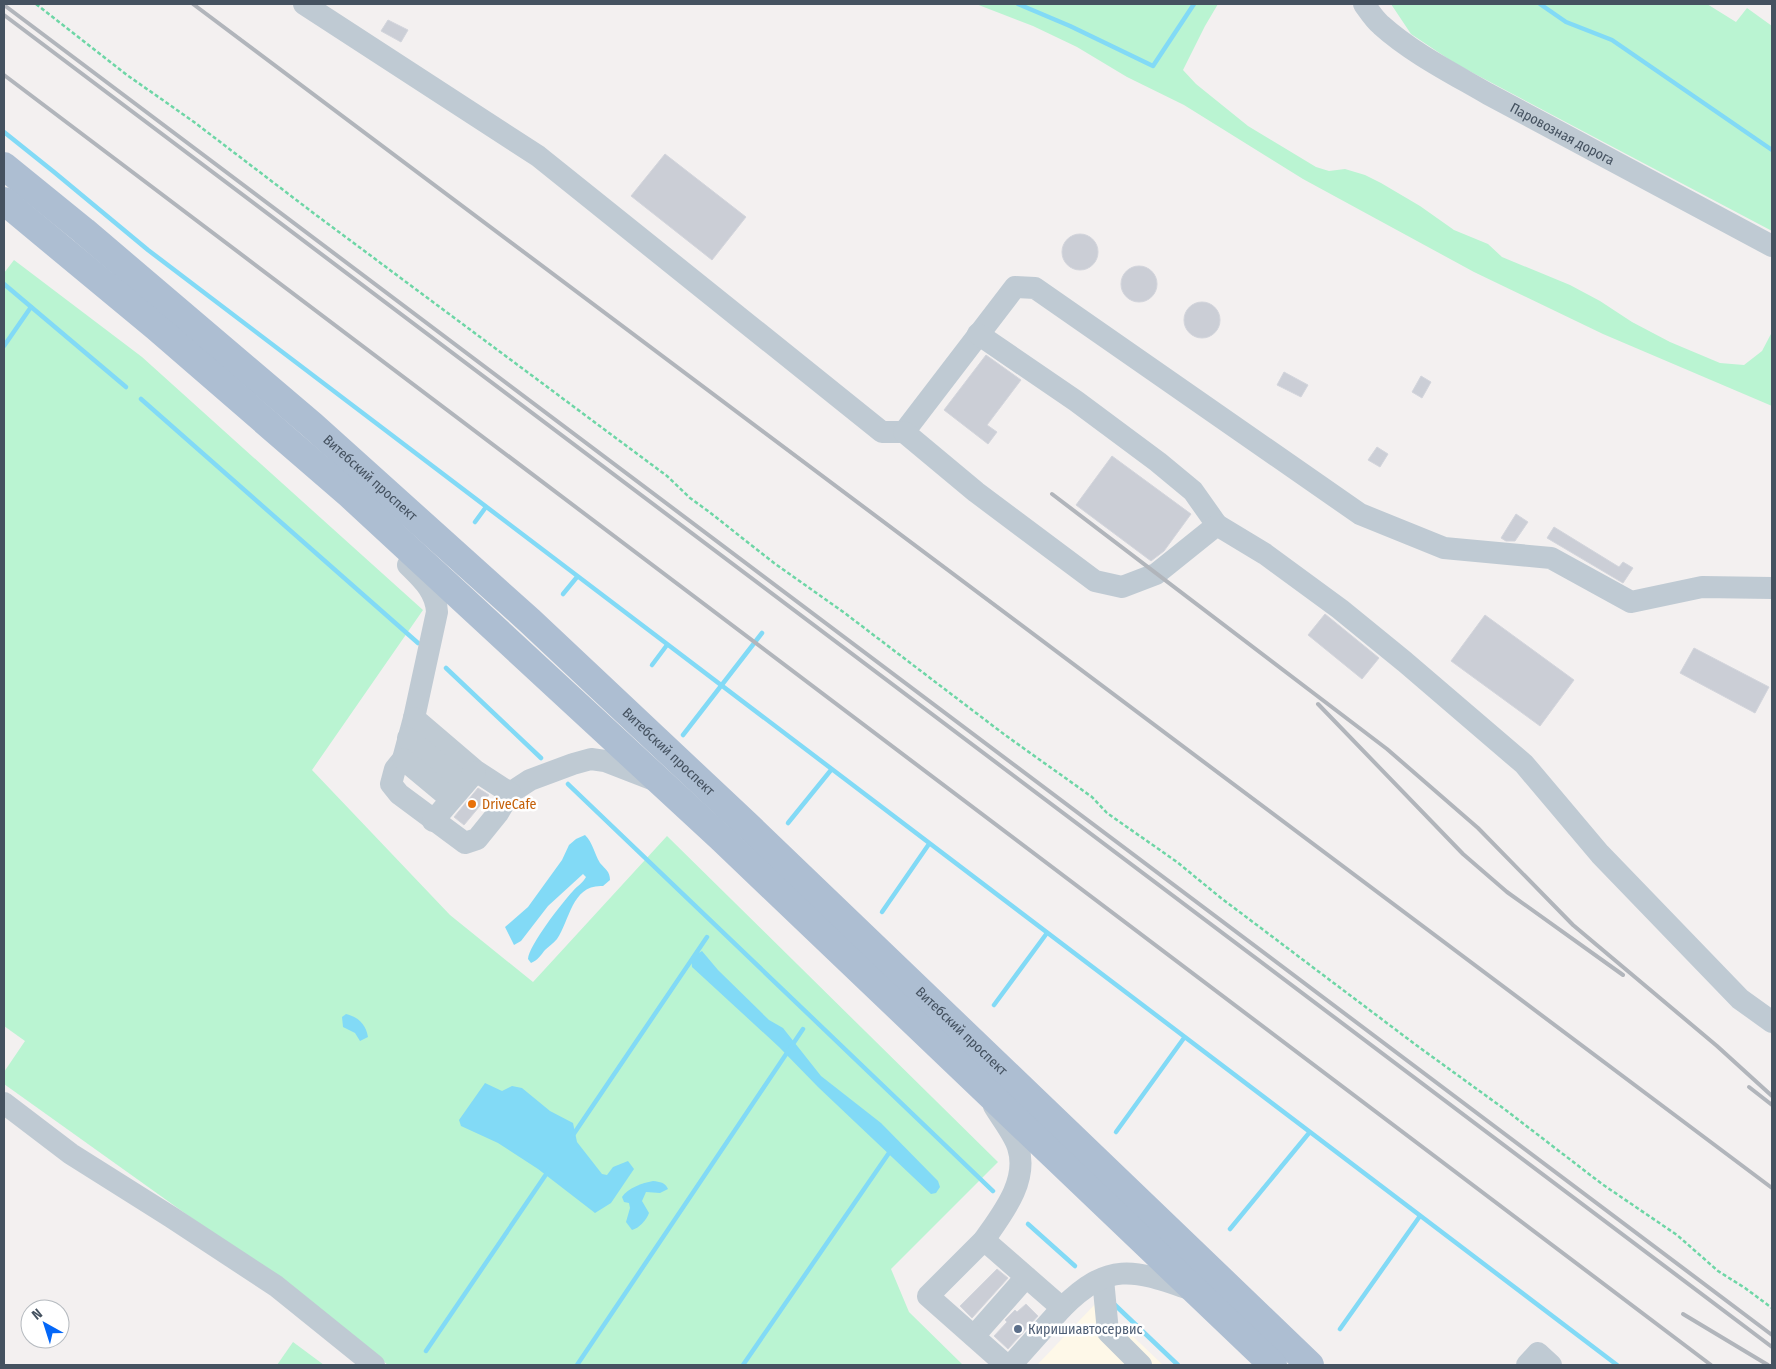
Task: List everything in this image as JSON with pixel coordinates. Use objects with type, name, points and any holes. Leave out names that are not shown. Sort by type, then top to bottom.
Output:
[{"type":"main road","name":"Витебский проспект","points":[[4,166],[84,231],[312,425],[530,621],[767,844],[1310,1365]]},
{"type":"main road","name":"Витебский проспект","points":[[4,201],[156,327],[350,495],[665,785],[1273,1365]]},
{"type":"street","points":[[304,4],[538,156],[882,432],[904,432],[976,492],[1095,581],[1122,588],[1156,574],[1216,525]]},
{"type":"street","name":"Паровозная дорога","points":[[1364,4],[1380,24],[1448,71],[1772,246]]},
{"type":"street","points":[[4,220],[31,223]]},
{"type":"street","points":[[904,432],[1015,287],[1035,288],[1360,514],[1444,548],[1552,558],[1631,602],[1702,587],[1772,588]]},
{"type":"street","points":[[978,334],[1076,401],[1186,485],[1193,491],[1216,525],[1265,554],[1340,609],[1524,764],[1600,854],[1740,999],[1772,1022]]},
{"type":"street","points":[[350,495],[386,542],[429,586],[436,605],[436,622],[408,738],[391,784],[399,794],[465,844],[476,839],[498,813],[510,793],[530,780],[574,764],[591,759],[605,761],[665,785]]},
{"type":"street","points":[[408,738],[464,784],[510,793]]},
{"type":"street","points":[[408,738],[464,784]]},
{"type":"street","points":[[433,821],[464,784]]},
{"type":"street","points":[[984,1090],[1018,1146],[1020,1159],[1019,1173],[1011,1199],[984,1240],[928,1296],[1006,1365]]},
{"type":"street","points":[[4,1103],[71,1154],[276,1286],[374,1365]]},
{"type":"street","points":[[984,1240],[1062,1308]]},
{"type":"street","points":[[1011,1365],[1076,1294],[1103,1278],[1124,1272],[1138,1273],[1195,1291]]},
{"type":"street","points":[[974,1336],[1026,1277]]},
{"type":"street","points":[[1103,1278],[1108,1332],[1141,1365]]},
{"type":"street","points":[[1527,1365],[1538,1354],[1551,1365]]},
{"type":"path","points":[[36,4],[127,75],[194,122],[667,476],[690,498],[774,563],[846,614],[1005,735],[1092,797],[1107,813],[1177,862],[1221,898],[1416,1045],[1504,1108],[1578,1166],[1677,1235],[1718,1271],[1772,1308]]},
{"type":"shaded area","points":[[1097,1302],[1163,1365],[1037,1365]]},
{"type":"green space","points":[[976,4],[1218,4],[1183,70],[1196,84],[1248,126],[1316,167],[1329,171],[1345,169],[1365,175],[1381,183],[1420,206],[1454,230],[1488,244],[1502,257],[1570,285],[1670,342],[1720,363],[1744,365],[1762,351],[1772,332],[1772,406],[1603,334],[1474,272],[1303,179],[1184,105],[1127,77],[1077,47],[1033,26]]},
{"type":"green space","points":[[1391,4],[1707,4],[1736,22],[1747,8],[1772,26],[1772,231],[1456,64],[1411,34]]},
{"type":"green space","points":[[14,260],[142,357],[423,610],[312,770],[450,915],[533,982],[667,836],[998,1162],[891,1269],[909,1312],[963,1365],[388,1365],[294,1291],[4,1084],[4,1072],[25,1041],[4,1026],[4,273]]},
{"type":"green space","points":[[293,1342],[324,1365],[277,1365]]},
{"type":"water","points":[[585,835],[590,841],[600,863],[608,872],[610,880],[603,886],[593,887],[585,891],[578,897],[557,939],[531,963],[528,959],[540,934],[561,905],[586,877],[583,874],[548,906],[521,941],[514,945],[505,927],[528,907],[562,860],[569,845]]},
{"type":"water","points":[[702,951],[718,970],[769,1020],[783,1028],[821,1076],[881,1123],[938,1181],[940,1187],[936,1193],[931,1194],[818,1087],[779,1047],[692,967],[691,957]]},
{"type":"water","points":[[346,1014],[361,1022],[368,1037],[360,1041],[355,1033],[343,1027],[342,1017]]},
{"type":"water","points":[[485,1083],[502,1091],[512,1086],[522,1088],[550,1111],[573,1123],[577,1142],[602,1174],[607,1175],[613,1167],[628,1161],[634,1169],[611,1203],[595,1213],[538,1169],[498,1143],[461,1126],[459,1120]]},
{"type":"water","points":[[653,1181],[664,1184],[668,1189],[660,1193],[646,1192],[642,1201],[649,1213],[642,1224],[632,1230],[626,1222],[630,1208],[629,1203],[624,1202],[622,1197],[636,1186]]},
{"type":"building","points":[[388,20],[408,30],[401,42],[381,31]]},
{"type":"building","points":[[665,154],[746,217],[712,260],[631,196]]},
{"type":"building","points":[[1080,234],[1092,240],[1098,252],[1092,264],[1080,270],[1068,264],[1062,252],[1068,240]]},
{"type":"building","points":[[1139,266],[1151,272],[1157,284],[1151,296],[1139,302],[1127,296],[1121,284],[1127,272]]},
{"type":"building","points":[[1202,302],[1214,308],[1220,320],[1214,332],[1202,338],[1190,332],[1184,320],[1190,308]]},
{"type":"building","points":[[986,355],[1021,380],[987,425],[997,432],[988,444],[944,410]]},
{"type":"building","points":[[1284,372],[1308,385],[1301,397],[1277,385]]},
{"type":"building","points":[[1421,376],[1431,382],[1422,398],[1412,392]]},
{"type":"building","points":[[1377,447],[1388,454],[1380,467],[1368,460]]},
{"type":"building","points":[[1112,456],[1191,514],[1164,551],[1151,561],[1076,505]]},
{"type":"building","points":[[1516,514],[1528,522],[1515,541],[1506,541],[1501,538]]},
{"type":"building","points":[[1554,527],[1619,567],[1623,562],[1633,568],[1623,583],[1547,538]]},
{"type":"building","points":[[1325,614],[1379,658],[1362,679],[1308,635]]},
{"type":"building","points":[[1485,615],[1574,680],[1540,726],[1451,661]]},
{"type":"building","points":[[1694,648],[1769,687],[1755,713],[1680,673]]},
{"type":"building","points":[[478,788],[489,795],[464,825],[454,817]]},
{"type":"building","points":[[997,1269],[1008,1278],[972,1318],[960,1306]]},
{"type":"building","name":"Киришиавтосервис","points":[[1026,1304],[1038,1316],[1008,1349],[994,1336],[1015,1310],[1017,1312]]},
{"type":"waterway","points":[[1018,4],[1070,26],[1153,66],[1194,4]]},
{"type":"waterway","points":[[1540,4],[1566,22],[1612,40],[1772,150]]},
{"type":"waterway","points":[[4,132],[148,250],[1617,1365]]},
{"type":"waterway","points":[[4,284],[126,387]]},
{"type":"waterway","points":[[4,346],[31,307]]},
{"type":"waterway","points":[[141,399],[418,643]]},
{"type":"waterway","points":[[475,522],[486,507]]},
{"type":"waterway","points":[[563,594],[577,577]]},
{"type":"waterway","points":[[683,735],[762,633]]},
{"type":"waterway","points":[[652,665],[667,645]]},
{"type":"waterway","points":[[446,668],[541,758]]},
{"type":"waterway","points":[[788,823],[831,770]]},
{"type":"waterway","points":[[568,784],[993,1191]]},
{"type":"waterway","points":[[882,912],[929,844]]},
{"type":"waterway","points":[[994,1005],[1047,933]]},
{"type":"waterway","points":[[573,1135],[707,937]]},
{"type":"waterway","points":[[577,1365],[803,1029]]},
{"type":"waterway","points":[[1116,1132],[1184,1038]]},
{"type":"waterway","points":[[1230,1229],[1309,1133]]},
{"type":"waterway","points":[[743,1365],[891,1150]]},
{"type":"waterway","points":[[426,1351],[549,1170]]},
{"type":"waterway","points":[[1340,1329],[1420,1216]]},
{"type":"waterway","points":[[1028,1224],[1075,1266]]},
{"type":"waterway","points":[[1114,1304],[1178,1365]]},
{"type":"railway","points":[[193,4],[1772,1188]]},
{"type":"railway","points":[[4,5],[1772,1335]]},
{"type":"railway","points":[[4,15],[1772,1347]]},
{"type":"railway","points":[[4,75],[1711,1365]]},
{"type":"railway","points":[[1052,494],[1387,749],[1478,828],[1573,925],[1717,1046],[1772,1096]]},
{"type":"railway","points":[[1318,704],[1463,854],[1507,892],[1623,975]]},
{"type":"railway","points":[[1749,1087],[1772,1105]]},
{"type":"railway","points":[[1683,1314],[1768,1365]]},
{"type":"place","name":"DriveCafe","points":[[472,804]]},
{"type":"place","name":"Киришиавтосервис","points":[[1018,1329]]}]
